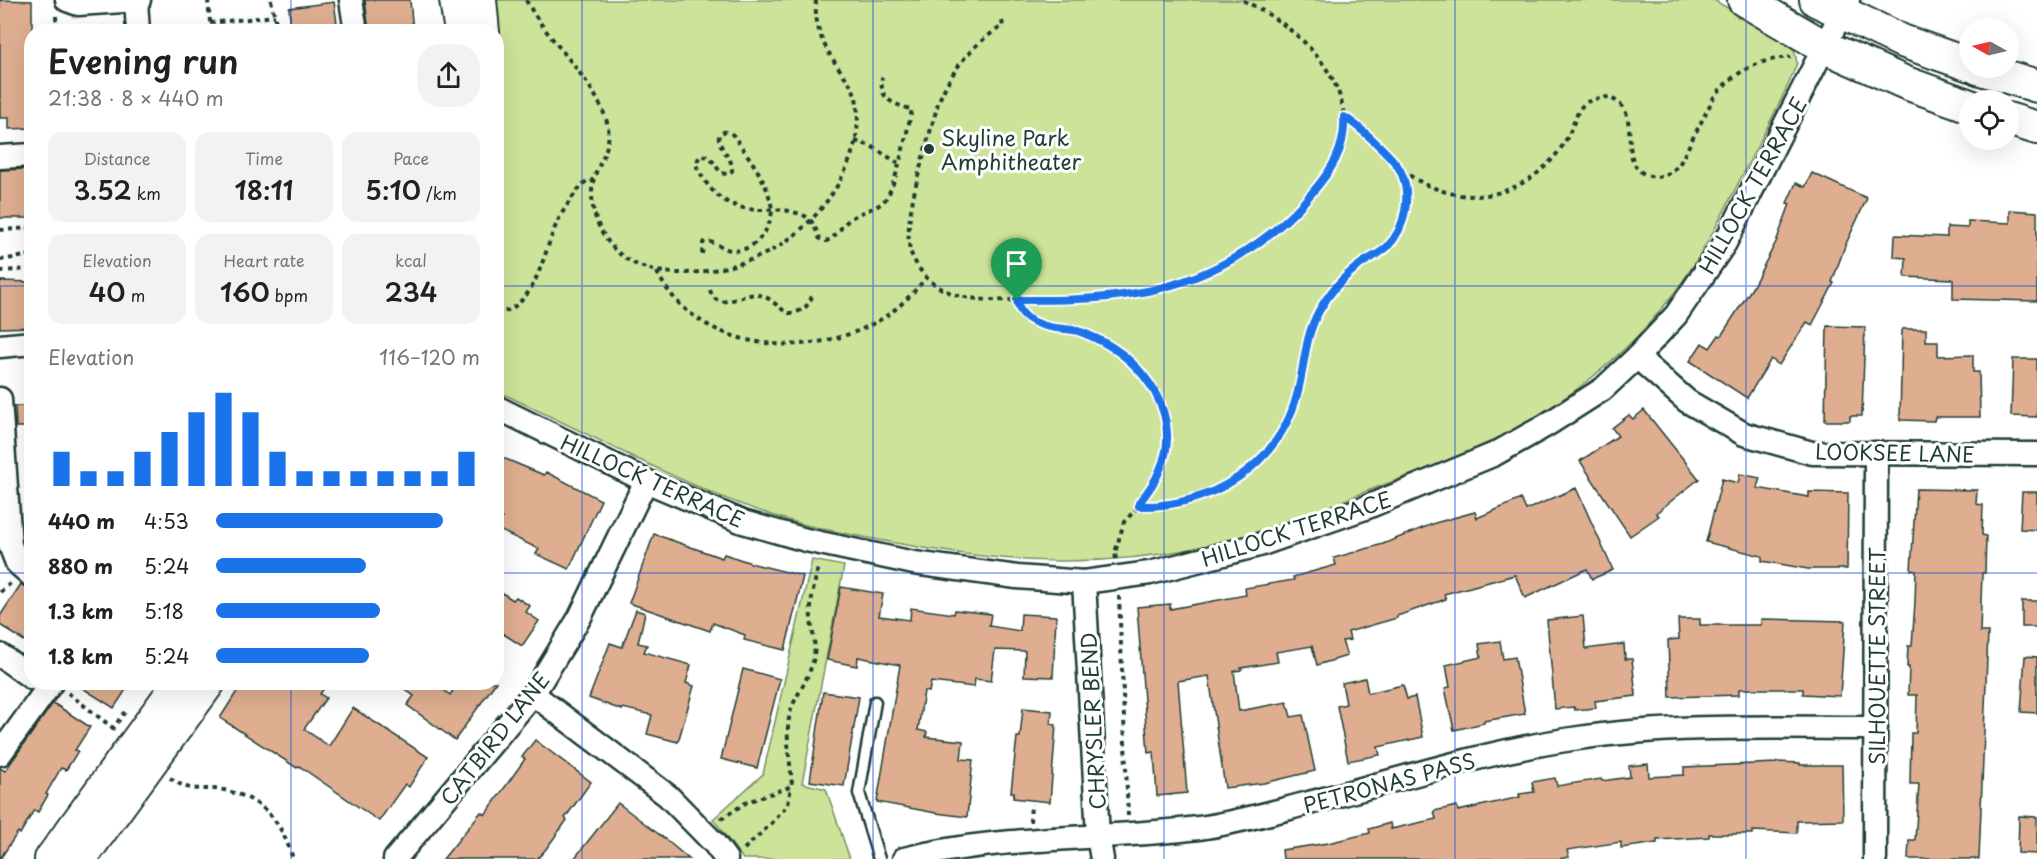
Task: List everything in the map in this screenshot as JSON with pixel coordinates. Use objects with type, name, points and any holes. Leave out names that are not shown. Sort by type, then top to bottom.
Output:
[{"type":"street","points":[[65,4],[137,0],[138,24]]},
{"type":"street","points":[[351,0],[355,24]]},
{"type":"street","points":[[456,0],[460,24]]},
{"type":"street","points":[[480,0],[482,24]]},
{"type":"street","points":[[1744,0],[1825,47],[1906,83],[1959,102]]},
{"type":"street","points":[[1835,4],[1902,41],[1959,61]]},
{"type":"street","name":"HILLOCK TERRACE","points":[[504,411],[691,502],[743,522],[806,540],[914,563],[1084,582],[1150,573],[1259,545],[1365,508],[1505,449],[1603,389],[1676,315],[1725,243],[1825,47],[1835,4]]},
{"type":"street","points":[[2011,78],[2037,86]]},
{"type":"street","points":[[2019,122],[2037,128]]},
{"type":"street","points":[[0,157],[24,155]]},
{"type":"street","points":[[0,346],[24,344]]},
{"type":"street","name":"LOOKSEE LANE","points":[[1637,357],[1687,400],[1744,434],[1812,453],[2037,454]]},
{"type":"street","points":[[0,399],[10,544],[17,562],[24,569]]},
{"type":"street","name":"SILHOUETTE STREET","points":[[1875,859],[1876,453]]},
{"type":"street","name":"CATBIRD LANE","points":[[395,859],[533,694],[580,617],[646,481]]},
{"type":"street","name":"CHRYSLER BEND","points":[[1084,582],[1098,836],[1102,859]]},
{"type":"street","points":[[0,655],[24,670]]},
{"type":"street","points":[[0,754],[42,690]]},
{"type":"street","points":[[51,859],[174,690]]},
{"type":"street","points":[[80,859],[203,690]]},
{"type":"street","points":[[533,694],[668,796],[714,843],[735,854]]},
{"type":"street","name":"PETRONAS PASS","points":[[904,859],[932,852],[987,845],[1199,828],[1249,819],[1478,758],[1579,738],[1663,730],[1876,728]]},
{"type":"lane","points":[[875,702],[859,793],[879,859]]},
{"type":"path","points":[[208,0],[210,23],[274,16]]},
{"type":"path","points":[[271,0],[276,24]]},
{"type":"path","points":[[526,0],[546,34],[573,64],[591,89],[606,118],[607,149],[593,180],[591,193],[594,216],[606,239],[621,256],[629,262],[656,271],[712,270],[746,262],[775,248],[802,229],[830,196],[840,179],[855,141],[858,111],[856,98],[849,83],[824,47],[818,32],[816,0]]},
{"type":"path","points":[[1002,21],[1003,26],[984,38],[961,60],[938,103],[909,214],[910,251],[926,279],[958,296],[1017,300],[1083,299],[1136,293],[1167,286],[1216,267],[1261,240],[1301,206],[1336,160],[1342,146],[1344,117],[1344,109],[1337,89],[1315,54],[1299,36],[1281,21],[1242,0]]},
{"type":"path","points":[[57,24],[56,12],[65,4]]},
{"type":"path","points":[[1344,117],[1369,138],[1401,172],[1430,187],[1473,196],[1504,190],[1530,178],[1541,170],[1569,136],[1583,106],[1589,101],[1609,97],[1621,105],[1625,111],[1632,160],[1646,175],[1663,177],[1672,173],[1679,165],[1714,97],[1721,88],[1733,77],[1755,64],[1766,60],[1791,57]]},
{"type":"path","points":[[702,254],[704,242],[713,242],[726,249],[735,250],[755,243],[765,234],[772,218],[772,210],[770,195],[765,183],[731,133],[721,133],[718,141],[732,164],[732,171],[728,174],[721,173],[709,157],[702,156],[697,161],[698,169],[717,196],[729,205],[745,209],[772,210],[788,210],[811,220],[820,239],[829,240],[851,218],[885,200],[892,187],[912,110],[891,102],[884,96],[881,88],[882,78]]},
{"type":"path","points":[[855,141],[872,147],[898,163]]},
{"type":"path","points":[[1139,506],[1180,502],[1213,492],[1242,475],[1268,451],[1292,410],[1300,384],[1306,341],[1319,310],[1340,283],[1362,263],[1389,246],[1400,230],[1406,210],[1406,195],[1401,172]]},
{"type":"path","points":[[504,311],[511,309],[524,297],[542,266],[559,219],[583,184],[588,180],[593,180]]},
{"type":"path","points":[[0,230],[24,228]]},
{"type":"path","points":[[0,260],[24,256]]},
{"type":"path","points":[[0,271],[24,270]]},
{"type":"path","points":[[656,271],[665,288],[694,316],[730,335],[751,342],[768,344],[808,343],[854,332],[901,305],[926,279]]},
{"type":"path","points":[[710,290],[712,296],[720,302],[730,302],[746,295],[759,295],[788,313],[799,312],[805,308],[813,292]]},
{"type":"path","points":[[1017,300],[1017,305],[1023,314],[1037,323],[1046,327],[1082,332],[1112,347],[1136,366],[1153,386],[1158,396],[1165,421],[1165,451],[1159,472],[1139,506],[1124,522],[1115,553]]},
{"type":"path","points":[[735,854],[772,824],[788,804],[792,786],[788,732],[791,709],[807,679],[814,659],[815,642],[811,619],[818,568]]},
{"type":"path","points":[[1119,595],[1128,822]]},
{"type":"path","points":[[55,690],[113,728]]},
{"type":"path","points":[[161,773],[184,786],[225,790],[260,804],[285,834],[293,859]]},
{"type":"path","points":[[721,819],[747,802],[792,786]]},
{"type":"path","points":[[1030,825],[1031,804]]},
{"type":"green space","points":[[487,0],[1714,0],[1789,44],[1795,53],[1797,63],[1780,103],[1722,215],[1687,275],[1656,316],[1633,341],[1581,386],[1554,405],[1495,440],[1453,459],[1244,536],[1162,554],[1087,561],[1051,561],[977,556],[901,544],[780,518],[693,484],[504,394],[504,24],[494,24]]},
{"type":"green space","points":[[812,560],[844,566],[802,783],[826,789],[850,859],[743,859],[713,819],[763,774]]},
{"type":"building","points":[[0,0],[32,1],[32,24],[24,24],[24,128],[9,129],[9,118],[0,118]]},
{"type":"building","points":[[365,0],[410,0],[412,24],[368,24]]},
{"type":"building","points":[[334,2],[337,23],[291,24],[289,8]]},
{"type":"building","points":[[24,169],[24,218],[0,218],[0,170]]},
{"type":"building","points":[[1812,173],[1867,198],[1845,246],[1832,282],[1834,283],[1812,325],[1807,322],[1779,365],[1771,359],[1747,398],[1690,361],[1702,343],[1710,348],[1719,335],[1721,336],[1752,288],[1776,242],[1790,204],[1787,203],[1796,183],[1805,187]]},
{"type":"building","points":[[2010,210],[2037,212],[2037,301],[1953,299],[1953,279],[1905,277],[1906,258],[1894,257],[1895,235],[1947,237],[1947,227],[1968,228],[1968,221],[2010,223]]},
{"type":"building","points":[[0,281],[24,282],[24,327],[0,328]]},
{"type":"building","points":[[1827,326],[1865,327],[1862,416],[1850,416],[1850,421],[1825,421]]},
{"type":"building","points":[[1902,329],[1926,329],[1926,341],[1938,341],[1938,356],[1973,355],[1973,372],[1979,372],[1980,417],[1935,417],[1934,421],[1900,420]]},
{"type":"building","points":[[2013,359],[2037,359],[2037,417],[2011,416]]},
{"type":"building","points":[[15,406],[24,406],[24,427],[16,427]]},
{"type":"building","points":[[1644,410],[1699,479],[1656,513],[1659,516],[1630,536],[1580,461],[1618,436],[1612,428],[1629,415],[1633,419]]},
{"type":"building","points":[[504,458],[544,475],[546,472],[601,500],[569,569],[536,554],[539,549],[504,532]]},
{"type":"building","points":[[1740,474],[1760,478],[1757,488],[1809,497],[1809,492],[1848,493],[1847,569],[1808,569],[1762,561],[1762,556],[1706,542],[1722,479],[1738,483]]},
{"type":"building","points":[[1576,488],[1613,570],[1592,579],[1587,569],[1525,598],[1515,575],[1444,594],[1446,599],[1397,616],[1397,618],[1348,632],[1350,640],[1342,641],[1347,656],[1317,665],[1312,646],[1276,652],[1278,662],[1234,671],[1239,711],[1287,702],[1291,717],[1303,715],[1315,771],[1264,783],[1225,788],[1209,676],[1178,681],[1187,793],[1157,796],[1154,752],[1148,753],[1137,607],[1170,604],[1170,609],[1246,595],[1245,588],[1294,580],[1293,577],[1336,565],[1334,558],[1383,544],[1435,523],[1475,512],[1477,518],[1521,499],[1526,510]]},
{"type":"building","points":[[1916,489],[1977,490],[1976,504],[1983,505],[1982,535],[1986,536],[1980,632],[1988,632],[1979,859],[1908,859],[1909,840],[1915,840],[1919,784],[1910,784],[1911,733],[1916,733],[1917,695],[1908,695],[1909,667],[1907,667],[1908,646],[1912,646],[1915,602],[1916,571],[1911,570]]},
{"type":"building","points":[[2022,492],[2037,492],[2037,530],[2020,529]]},
{"type":"building","points":[[654,534],[722,558],[724,554],[803,576],[785,650],[744,640],[745,635],[713,623],[710,631],[629,603]]},
{"type":"building","points":[[21,584],[24,586],[24,641],[0,625],[0,616]]},
{"type":"building","points":[[841,587],[883,594],[879,616],[910,620],[911,608],[954,614],[955,610],[991,614],[989,626],[1020,631],[1021,614],[1056,616],[1053,677],[1024,676],[1025,651],[995,650],[991,681],[975,679],[974,687],[931,682],[929,692],[924,691],[918,730],[927,732],[926,737],[963,741],[961,759],[973,760],[967,817],[877,802],[900,665],[858,657],[857,666],[827,660]]},
{"type":"building","points":[[504,594],[513,600],[516,597],[530,606],[526,612],[539,621],[522,646],[504,634]]},
{"type":"building","points":[[2022,601],[2037,601],[2037,627],[2022,627]]},
{"type":"building","points":[[636,610],[645,613],[638,643],[647,645],[644,652],[691,665],[686,683],[694,686],[678,742],[647,734],[652,715],[623,708],[622,710],[589,698],[610,643],[622,647]]},
{"type":"building","points":[[1583,616],[1586,649],[1624,644],[1625,659],[1632,659],[1636,696],[1595,701],[1596,708],[1555,709],[1547,620]]},
{"type":"building","points":[[1678,619],[1700,619],[1700,625],[1761,625],[1761,619],[1845,621],[1840,696],[1803,694],[1803,689],[1739,689],[1739,695],[1670,697],[1668,640],[1679,639]]},
{"type":"building","points":[[1500,641],[1503,659],[1515,657],[1525,714],[1484,721],[1484,723],[1454,730],[1445,688],[1450,687],[1446,665],[1481,657],[1479,644]]},
{"type":"building","points":[[2025,656],[2037,657],[2037,713],[2021,712]]},
{"type":"building","points":[[743,669],[780,679],[757,768],[721,759]]},
{"type":"building","points":[[1365,678],[1368,693],[1403,685],[1407,699],[1415,697],[1423,737],[1378,747],[1380,755],[1348,761],[1337,706],[1346,704],[1342,683]]},
{"type":"building","points":[[86,690],[126,690],[114,708]]},
{"type":"building","points":[[238,690],[323,690],[320,694],[326,698],[304,729],[329,746],[353,708],[428,757],[409,787],[405,784],[379,821],[299,766],[297,768],[220,718]]},
{"type":"building","points":[[406,690],[443,690],[450,695],[453,690],[490,690],[455,740],[407,705],[414,696]]},
{"type":"building","points":[[823,692],[859,697],[844,786],[810,781]]},
{"type":"building","points":[[53,703],[90,727],[75,750],[78,751],[66,770],[61,768],[38,812],[34,810],[20,834],[18,832],[0,859],[0,768],[5,771]]},
{"type":"building","points":[[1023,708],[1052,711],[1051,724],[1056,725],[1050,802],[1013,798],[1014,792],[1011,792],[1017,737],[1020,737]]},
{"type":"building","points":[[535,740],[591,782],[546,849],[537,859],[443,859],[481,812],[485,815],[525,759],[522,757]]},
{"type":"building","points":[[1800,763],[1800,765],[1842,765],[1843,820],[1797,821],[1797,833],[1753,831],[1753,834],[1709,834],[1709,837],[1657,840],[1657,843],[1621,848],[1621,842],[1567,850],[1569,857],[1559,859],[1283,859],[1282,850],[1328,843],[1370,833],[1369,829],[1390,823],[1391,829],[1436,819],[1434,811],[1457,806],[1458,811],[1520,797],[1519,794],[1534,792],[1532,782],[1555,778],[1557,786],[1630,777],[1629,766],[1648,764],[1649,777],[1684,775],[1684,767]]},
{"type":"building","points":[[618,803],[665,839],[689,859],[574,859]]},
{"type":"building","points":[[2019,816],[2037,817],[2037,854],[2018,853]]},
{"type":"place","name":"Skyline Park Amphitheater","points":[[929,149]]},
{"type":"route","points":[[1344,117],[1352,121],[1401,172],[1406,195],[1406,210],[1400,230],[1389,246],[1353,270],[1328,296],[1319,310],[1308,334],[1297,396],[1286,424],[1276,440],[1256,464],[1242,475],[1229,484],[1197,498],[1169,504],[1139,506],[1154,483],[1165,451],[1167,432],[1165,421],[1153,386],[1136,366],[1112,347],[1082,332],[1046,327],[1028,319],[1019,309],[1017,300],[1083,299],[1136,293],[1190,279],[1247,250],[1282,224],[1301,206],[1325,177],[1342,146],[1344,117]]}]
